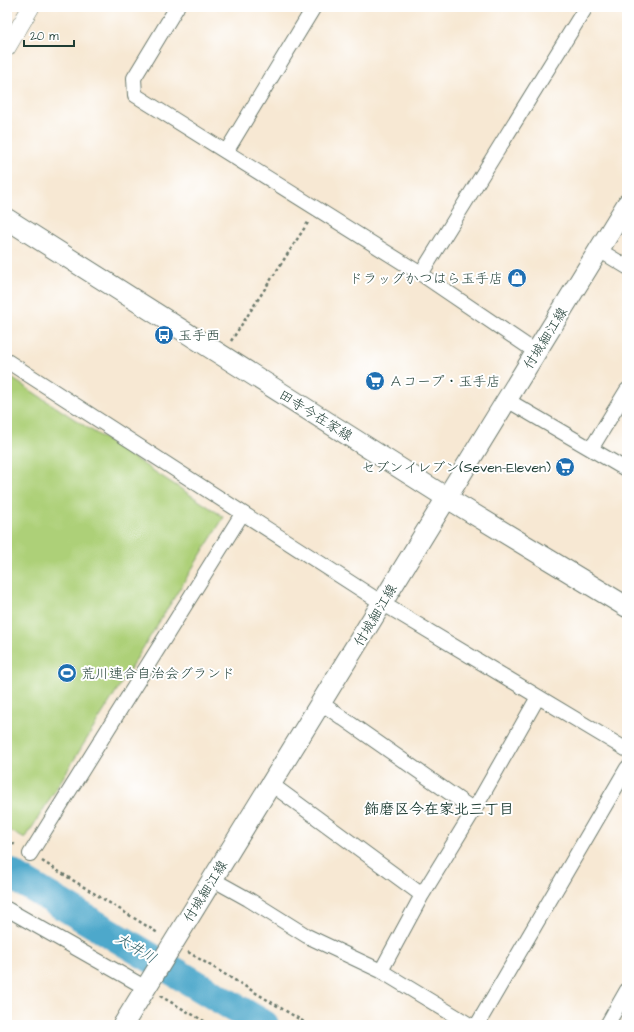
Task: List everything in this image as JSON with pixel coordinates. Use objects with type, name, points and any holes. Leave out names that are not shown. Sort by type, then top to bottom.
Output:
[{"type":"main road","name":"付城細江線","points":[[123,1025],[627,204]]},
{"type":"main road","name":"田寺今在家線","points":[[7,219],[447,498],[627,607]]},
{"type":"street","points":[[7,48],[31,7]]},
{"type":"street","points":[[178,7],[134,78],[135,95],[421,274],[536,352]]},
{"type":"street","points":[[226,152],[314,7]]},
{"type":"street","points":[[421,274],[586,7]]},
{"type":"street","points":[[599,250],[627,267]]},
{"type":"street","points":[[7,361],[382,603],[627,750]]},
{"type":"street","points":[[591,448],[627,390]]},
{"type":"street","points":[[507,400],[627,470]]},
{"type":"street","points":[[30,854],[242,514]]},
{"type":"street","points":[[381,971],[422,895],[474,810],[538,697]]},
{"type":"street","points":[[321,703],[474,810]]},
{"type":"street","points":[[477,1025],[627,768]]},
{"type":"street","points":[[271,784],[422,895]]},
{"type":"street","points":[[212,879],[248,899],[307,936],[381,971],[470,1025]]},
{"type":"street","points":[[7,909],[146,988]]},
{"type":"street","points":[[607,1025],[627,990]]},
{"type":"path","points":[[230,342],[317,209]]},
{"type":"path","points":[[7,840],[309,1025]]},
{"type":"path","points":[[146,988],[211,1025]]},
{"type":"green space","name":"荒川連合自治会グランド","points":[[7,375],[224,517],[25,839],[7,829]]},
{"type":"waterway","name":"大井川","points":[[7,872],[264,1025]]},
{"type":"place","name":"ドラッグかつはら玉手店","points":[[517,278]]},
{"type":"place","name":"玉手西","points":[[164,335]]},
{"type":"place","name":"Ａコープ・玉手店","points":[[375,381]]},
{"type":"place","name":"セブンイレブン(Seven-Eleven)","points":[[565,467]]},
{"type":"place","name":"荒川連合自治会グランド","points":[[67,673]]},
{"type":"district","name":"飾磨区今在家北三丁目","points":[[439,809]]}]
